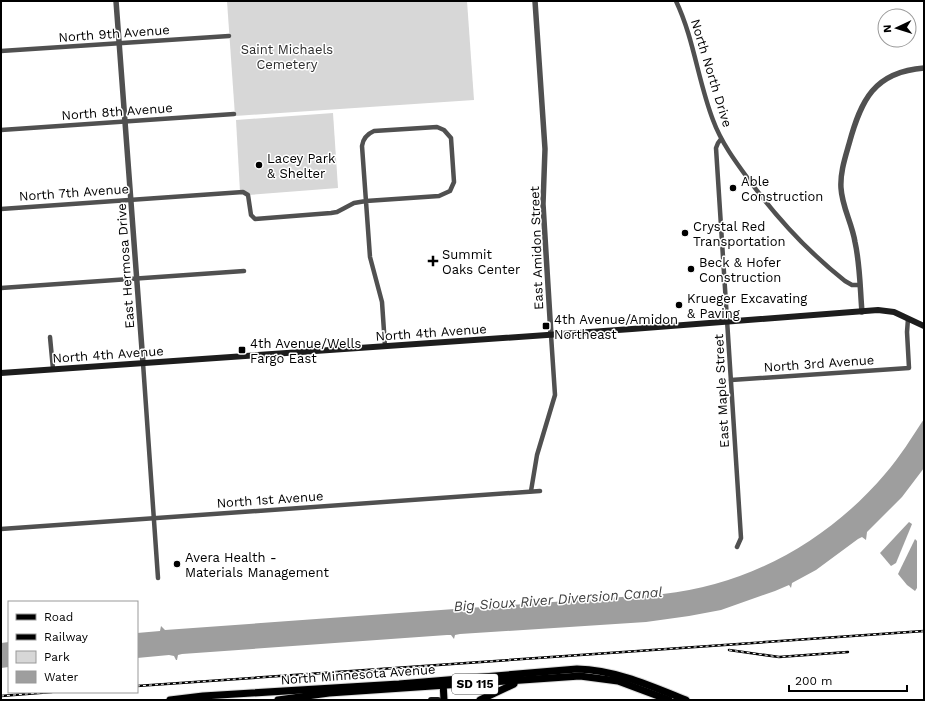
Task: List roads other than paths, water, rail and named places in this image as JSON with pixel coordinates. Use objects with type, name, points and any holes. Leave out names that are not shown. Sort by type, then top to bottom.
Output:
[{"type":"main road","points":[[862,312],[889,311],[924,326]]},
{"type":"main road","name":"North 4th Avenue","points":[[1,373],[862,312]]},
{"type":"main road","name":"North Minnesota Avenue","points":[[278,700],[321,694],[587,670],[612,673],[632,678],[686,700]]},
{"type":"main road","name":"North Minnesota Avenue","points":[[170,700],[311,688],[580,676],[609,679],[669,700]]},
{"type":"main road","points":[[480,700],[505,687],[537,678]]},
{"type":"main road","points":[[443,683],[444,700]]},
{"type":"main road","points":[[431,700],[438,700]]},
{"type":"street","name":"East Hermosa Drive","points":[[116,1],[158,578]]},
{"type":"street","name":"East Amidon Street","points":[[531,491],[537,454],[555,394],[543,211],[545,148],[535,1]]},
{"type":"street","name":"North North Drive","points":[[676,1],[688,28],[710,111],[721,139],[769,207],[792,234],[845,281],[852,285],[860,285]]},
{"type":"street","name":"North 9th Avenue","points":[[1,51],[229,36]]},
{"type":"street","points":[[862,312],[855,241],[843,204],[841,186],[843,166],[855,123],[863,102],[879,84],[898,73],[924,68]]},
{"type":"street","name":"North 8th Avenue","points":[[1,130],[234,114]]},
{"type":"street","points":[[366,201],[439,196],[450,191],[454,182],[451,138],[444,130],[437,127],[374,131],[369,133],[364,138],[362,146],[370,258],[382,302],[385,346]]},
{"type":"street","name":"East Maple Street","points":[[721,139],[716,148],[741,538],[737,547]]},
{"type":"street","name":"North 7th Avenue","points":[[1,209],[243,192],[248,195],[251,215],[255,218],[331,213],[337,212],[354,202],[366,201]]},
{"type":"street","points":[[1,288],[244,271]]},
{"type":"street","name":"North 3rd Avenue","points":[[732,380],[909,368],[907,334],[908,319]]},
{"type":"street","points":[[50,337],[53,369]]},
{"type":"street","name":"North 1st Avenue","points":[[1,529],[540,490]]},
{"type":"water","points":[[924,419],[924,468],[902,497],[867,532],[866,540],[862,537],[858,539],[816,570],[792,583],[791,588],[789,585],[721,610],[646,622],[460,634],[455,635],[454,639],[451,635],[447,635],[182,654],[178,655],[177,660],[174,656],[169,655],[138,658],[138,633],[160,631],[161,626],[165,630],[663,594],[695,589],[727,581],[786,555],[814,538],[839,519],[863,497],[885,474],[901,454]]},
{"type":"water","points":[[909,522],[912,524],[910,529],[896,563],[891,566],[880,553]]},
{"type":"water","points":[[915,539],[917,541],[917,588],[915,591],[907,585],[898,574]]},
{"type":"water","points":[[8,642],[8,667],[1,668],[1,643]]},
{"type":"railway","points":[[138,686],[924,631]]},
{"type":"railway","points":[[729,650],[779,657],[848,652]]},
{"type":"railway","points":[[1,696],[39,693]]},
{"type":"place","name":"Lacey Park & Shelter","points":[[259,165]]},
{"type":"place","name":"Able Construction","points":[[733,188]]},
{"type":"place","name":"Crystal Red Transportation","points":[[685,233]]},
{"type":"place","name":"Summit Oaks Center","points":[[433,261]]},
{"type":"place","name":"Beck & Hofer Construction","points":[[691,269]]},
{"type":"place","name":"Krueger Excavating & Paving","points":[[679,305]]},
{"type":"place","name":"4th Avenue/Amidon Northeast","points":[[546,326]]},
{"type":"place","name":"4th Avenue/Wells Fargo East","points":[[242,350]]},
{"type":"place","name":"Avera Health - Materials Management","points":[[177,564]]},
{"type":"park label","name":"Saint Michaels Cemetery","points":[[287,56]]},
{"type":"water label","name":"Big Sioux River Diversion Canal","points":[[558,599]]}]
